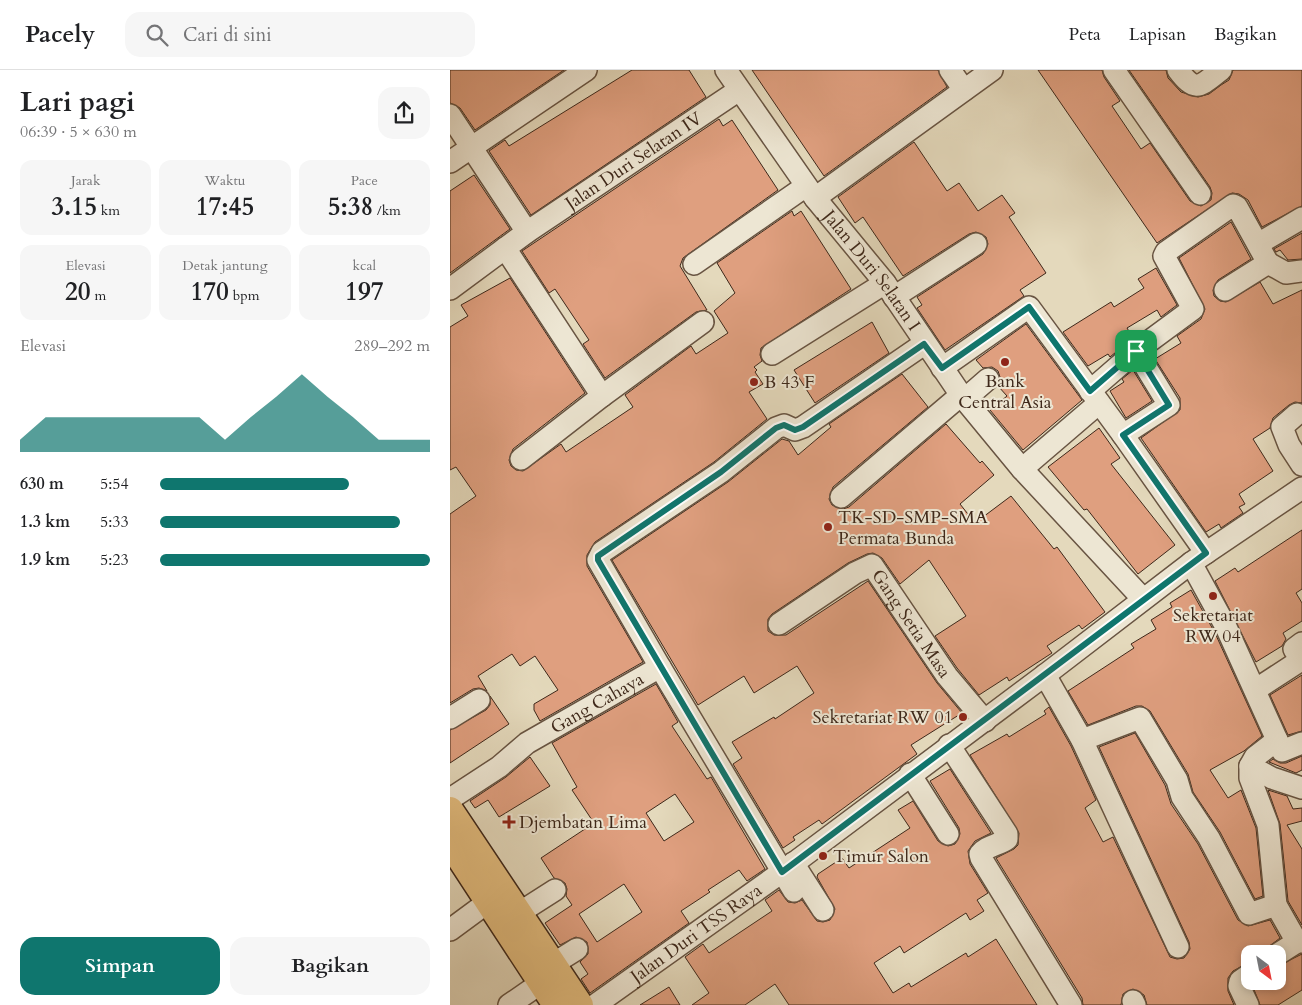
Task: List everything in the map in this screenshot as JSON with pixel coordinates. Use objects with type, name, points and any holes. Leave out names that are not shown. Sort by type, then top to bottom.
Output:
[{"type":"main road","points":[[450,810],[519,913],[547,974],[556,1005]]},
{"type":"main road","points":[[450,843],[488,902],[547,974],[580,1005]]},
{"type":"street","points":[[450,162],[586,70]]},
{"type":"street","name":"Jalan Duri Selatan I","points":[[726,70],[810,192],[890,290],[924,344],[963,397],[1022,469],[1143,599]]},
{"type":"street","points":[[950,70],[964,90]]},
{"type":"street","points":[[694,264],[810,192],[992,70]]},
{"type":"street","points":[[1114,70],[1200,194]]},
{"type":"street","points":[[1178,70],[1188,84],[1199,86],[1221,70]]},
{"type":"street","name":"Jalan Duri Selatan IV","points":[[450,288],[527,232],[740,90]]},
{"type":"street","points":[[450,115],[527,232]]},
{"type":"street","points":[[1022,469],[1094,397],[1136,351],[1193,309],[1164,256],[1166,252],[1233,205],[1237,207],[1268,263],[1286,273],[1302,271]]},
{"type":"street","points":[[1258,244],[1302,218]]},
{"type":"street","points":[[772,354],[976,244]]},
{"type":"street","points":[[505,248],[602,396]]},
{"type":"street","points":[[1225,290],[1268,263]]},
{"type":"street","points":[[942,368],[1029,307],[1123,435],[1199,558],[1202,587],[1222,619],[1284,752],[1302,743]]},
{"type":"street","points":[[521,458],[703,322]]},
{"type":"street","name":"Gang Cahaya","points":[[450,799],[499,767],[527,743],[660,667],[598,560],[598,556],[721,472],[776,428],[784,425],[795,430],[803,427],[924,344]]},
{"type":"street","points":[[1123,435],[1169,405],[1136,351]]},
{"type":"street","points":[[841,497],[963,397],[988,379]]},
{"type":"street","points":[[1297,414],[1282,427],[1289,445],[1302,465]]},
{"type":"street","name":"Jalan Duri TSS Raya","points":[[595,1005],[787,868],[949,745],[985,721],[1199,558],[1300,493]]},
{"type":"street","name":"Gang Setia Masa","points":[[779,624],[854,573],[872,565],[947,676],[985,721]]},
{"type":"street","points":[[1255,690],[1301,660],[1294,649],[1302,643]]},
{"type":"street","points":[[660,667],[787,868],[823,910]]},
{"type":"street","points":[[1045,675],[1082,740],[1178,947]]},
{"type":"street","points":[[450,718],[479,700]]},
{"type":"street","points":[[1082,740],[1140,718],[1177,780],[1182,797],[1210,838],[1249,914],[1276,905]]},
{"type":"street","points":[[1277,740],[1255,757],[1250,766],[1250,778],[1268,825],[1276,905],[1300,942],[1286,950]]},
{"type":"street","points":[[949,745],[1007,834],[1007,839],[984,850],[980,854],[981,858],[1072,1005]]},
{"type":"street","points":[[1250,766],[1272,778],[1302,788]]},
{"type":"street","points":[[910,774],[948,834]]},
{"type":"street","points":[[787,868],[794,891]]},
{"type":"street","points":[[519,913],[555,890]]},
{"type":"street","points":[[450,930],[488,902]]},
{"type":"street","points":[[509,1005],[577,949]]},
{"type":"street","points":[[1241,980],[1239,986],[1248,1005]]},
{"type":"building","points":[[450,70],[564,70],[475,130],[460,108],[450,103]]},
{"type":"building","points":[[632,70],[689,70],[706,97],[531,215],[489,151],[505,140],[509,146]]},
{"type":"building","points":[[752,70],[938,70],[947,87],[824,176]]},
{"type":"building","points":[[1038,70],[1102,70],[1104,77],[1120,101],[1112,106],[1141,149],[1150,143],[1190,201],[1201,206],[1211,200],[1212,193],[1210,187],[1129,70],[1166,70],[1168,78],[1181,92],[1198,97],[1209,94],[1229,80],[1233,70],[1302,70],[1302,206],[1262,227],[1248,200],[1239,194],[1232,193],[1157,243]]},
{"type":"building","points":[[719,119],[723,126],[732,120],[778,190],[683,258],[680,266],[707,310],[696,312],[605,378],[583,344],[589,340],[555,289],[549,293],[522,251]]},
{"type":"building","points":[[914,142],[947,191],[959,183],[978,211],[1002,195],[1015,213],[1009,217],[1046,273],[1020,290],[1024,296],[945,350],[917,308],[922,305],[917,297],[983,254],[988,244],[986,237],[976,232],[969,234],[903,276],[863,217],[855,223],[838,197]]},
{"type":"building","points":[[474,175],[510,229],[450,273],[450,191]]},
{"type":"building","points":[[792,211],[794,216],[801,211],[851,289],[761,348],[760,355],[762,361],[754,367],[763,384],[749,392],[767,419],[714,462],[595,542],[587,555],[587,566],[643,662],[540,721],[534,710],[534,704],[558,690],[535,656],[520,666],[512,654],[478,676],[487,691],[479,688],[473,689],[450,703],[450,514],[476,496],[456,467],[450,470],[450,327],[468,316],[461,305],[510,278],[585,393],[513,449],[509,460],[511,466],[516,470],[523,471],[561,444],[566,452],[633,407],[625,395],[691,346],[696,354],[728,333],[714,311],[735,293],[717,263]]},
{"type":"building","points":[[1231,222],[1251,259],[1218,280],[1213,290],[1214,296],[1220,301],[1226,302],[1260,282],[1273,304],[1302,290],[1302,403],[1295,402],[1289,405],[1273,418],[1270,428],[1253,439],[1273,471],[1239,494],[1245,504],[1239,507],[1243,513],[1221,528],[1219,524],[1206,532],[1141,438],[1180,410],[1180,398],[1155,359],[1181,343],[1177,336],[1201,319],[1205,309],[1179,258]]},
{"type":"building","points":[[1302,233],[1302,259],[1288,260],[1280,250],[1276,252],[1274,249]]},
{"type":"building","points":[[1156,268],[1177,305],[1161,317],[1157,310],[1127,328],[1133,338],[1110,357],[1108,354],[1088,366],[1063,332],[1111,302],[1114,307],[1144,288],[1138,279]]},
{"type":"building","points":[[872,322],[889,353],[815,403],[794,370]]},
{"type":"building","points":[[1026,324],[1082,400],[1023,450],[990,410],[1007,396],[998,386],[1000,377],[998,371],[992,367],[983,368],[976,360]]},
{"type":"building","points":[[1133,370],[1152,401],[1126,418],[1110,391],[1124,382],[1122,379]]},
{"type":"building","points":[[902,374],[928,407],[833,487],[829,499],[832,505],[843,509],[849,507],[946,424],[980,463],[982,461],[994,475],[960,504],[975,523],[1011,496],[1054,549],[1057,547],[1105,612],[1082,629],[1079,625],[1047,646],[1052,653],[1009,681],[1007,677],[979,695],[935,636],[966,616],[929,560],[900,584],[882,558],[873,553],[867,554],[848,563],[772,614],[768,619],[768,631],[774,635],[786,635],[868,581],[937,683],[962,713],[911,745],[917,754],[822,824],[819,820],[793,837],[795,840],[783,848],[733,764],[742,758],[732,742],[774,717],[775,719],[814,693],[797,666],[754,693],[744,676],[698,705],[612,560],[728,482],[782,439],[789,441],[798,455],[831,427],[829,424]]},
{"type":"building","points":[[1099,428],[1120,458],[1111,464],[1175,545],[1138,574],[1087,509],[1084,510],[1048,467]]},
{"type":"building","points":[[1302,530],[1302,589],[1296,593],[1302,603],[1302,621],[1283,633],[1286,639],[1282,646],[1256,662],[1215,581],[1235,568],[1238,572]]},
{"type":"building","points":[[1191,590],[1215,633],[1262,736],[1244,751],[1210,770],[1228,798],[1241,790],[1256,828],[1263,896],[1255,899],[1220,832],[1193,792],[1188,774],[1150,711],[1142,706],[1136,706],[1088,725],[1068,691],[1134,648],[1131,644],[1156,629],[1151,620],[1172,607],[1170,603]]},
{"type":"building","points":[[1302,675],[1302,731],[1288,735],[1270,695]]},
{"type":"building","points":[[656,684],[678,722],[672,726],[707,779],[711,777],[765,869],[747,881],[739,870],[708,890],[710,892],[681,911],[689,923],[590,993],[581,979],[588,974],[580,962],[588,954],[587,942],[576,937],[560,945],[545,923],[572,905],[566,896],[567,889],[565,883],[554,878],[541,858],[594,823],[572,790],[577,787],[552,743]],"holes":[[[675,794],[694,822],[664,841],[646,813]],[[624,884],[642,912],[597,942],[579,914]]]},
{"type":"building","points":[[490,696],[509,724],[450,763],[450,730],[486,710],[490,705]]},
{"type":"building","points":[[1049,707],[1071,746],[1096,800],[1085,808],[1103,842],[1113,837],[1170,957],[1184,958],[1190,949],[1189,942],[1099,747],[1135,733],[1165,785],[1171,804],[1198,844],[1238,920],[1248,926],[1270,920],[1280,938],[1271,945],[1241,945],[1241,967],[1233,971],[1228,978],[1228,991],[1234,1005],[1147,1005],[1144,995],[1133,989],[1123,994],[1121,1005],[1083,1005],[1082,998],[996,858],[1018,845],[1019,833],[970,755],[1007,734],[1009,737],[1046,714],[1044,711]]},
{"type":"building","points":[[1302,756],[1302,770],[1296,773],[1269,762],[1273,759],[1280,763],[1286,763]]},
{"type":"building","points":[[530,757],[550,786],[499,817],[488,800],[475,808],[470,801],[506,777]]},
{"type":"building","points":[[950,769],[991,833],[975,841],[968,851],[970,864],[988,893],[977,900],[984,911],[970,920],[966,913],[904,953],[900,946],[874,963],[893,993],[909,983],[911,987],[966,953],[968,957],[996,939],[1037,1005],[789,1005],[775,984],[745,1005],[692,1005],[709,993],[685,957],[703,944],[709,953],[772,911],[765,900],[779,890],[788,902],[795,903],[802,900],[817,921],[830,920],[835,909],[817,877],[818,874],[842,858],[849,868],[910,828],[898,810],[913,801],[938,841],[948,846],[955,844],[960,834],[959,828],[930,781]]},
{"type":"building","points":[[1268,790],[1287,796],[1293,809],[1302,808],[1302,821],[1287,825],[1302,849],[1302,925],[1288,901],[1280,824]]},
{"type":"building","points":[[1302,954],[1302,990],[1278,1005],[1260,1005],[1254,990],[1286,990],[1286,962]]},
{"type":"building","points":[[669,987],[680,1005],[640,1005]]},
{"type":"place","name":"Bank Central Asia","points":[[1005,362]]},
{"type":"place","name":"B 43 F","points":[[754,382]]},
{"type":"place","name":"TK-SD-SMP-SMA Permata Bunda","points":[[828,527]]},
{"type":"place","name":"Sekretariat RW 04","points":[[1213,596]]},
{"type":"place","name":"Sekretariat RW 01","points":[[963,717]]},
{"type":"place","name":"Djembatan Lima","points":[[509,822]]},
{"type":"place","name":"Timur Salon","points":[[823,856]]},
{"type":"route","points":[[1029,307],[1090,391],[1136,351],[1169,405],[1123,435],[1206,553],[782,872],[660,667],[638,626],[598,560],[598,556],[721,472],[776,428],[784,425],[795,430],[803,427],[924,344],[942,368],[969,347],[1029,307]]}]
